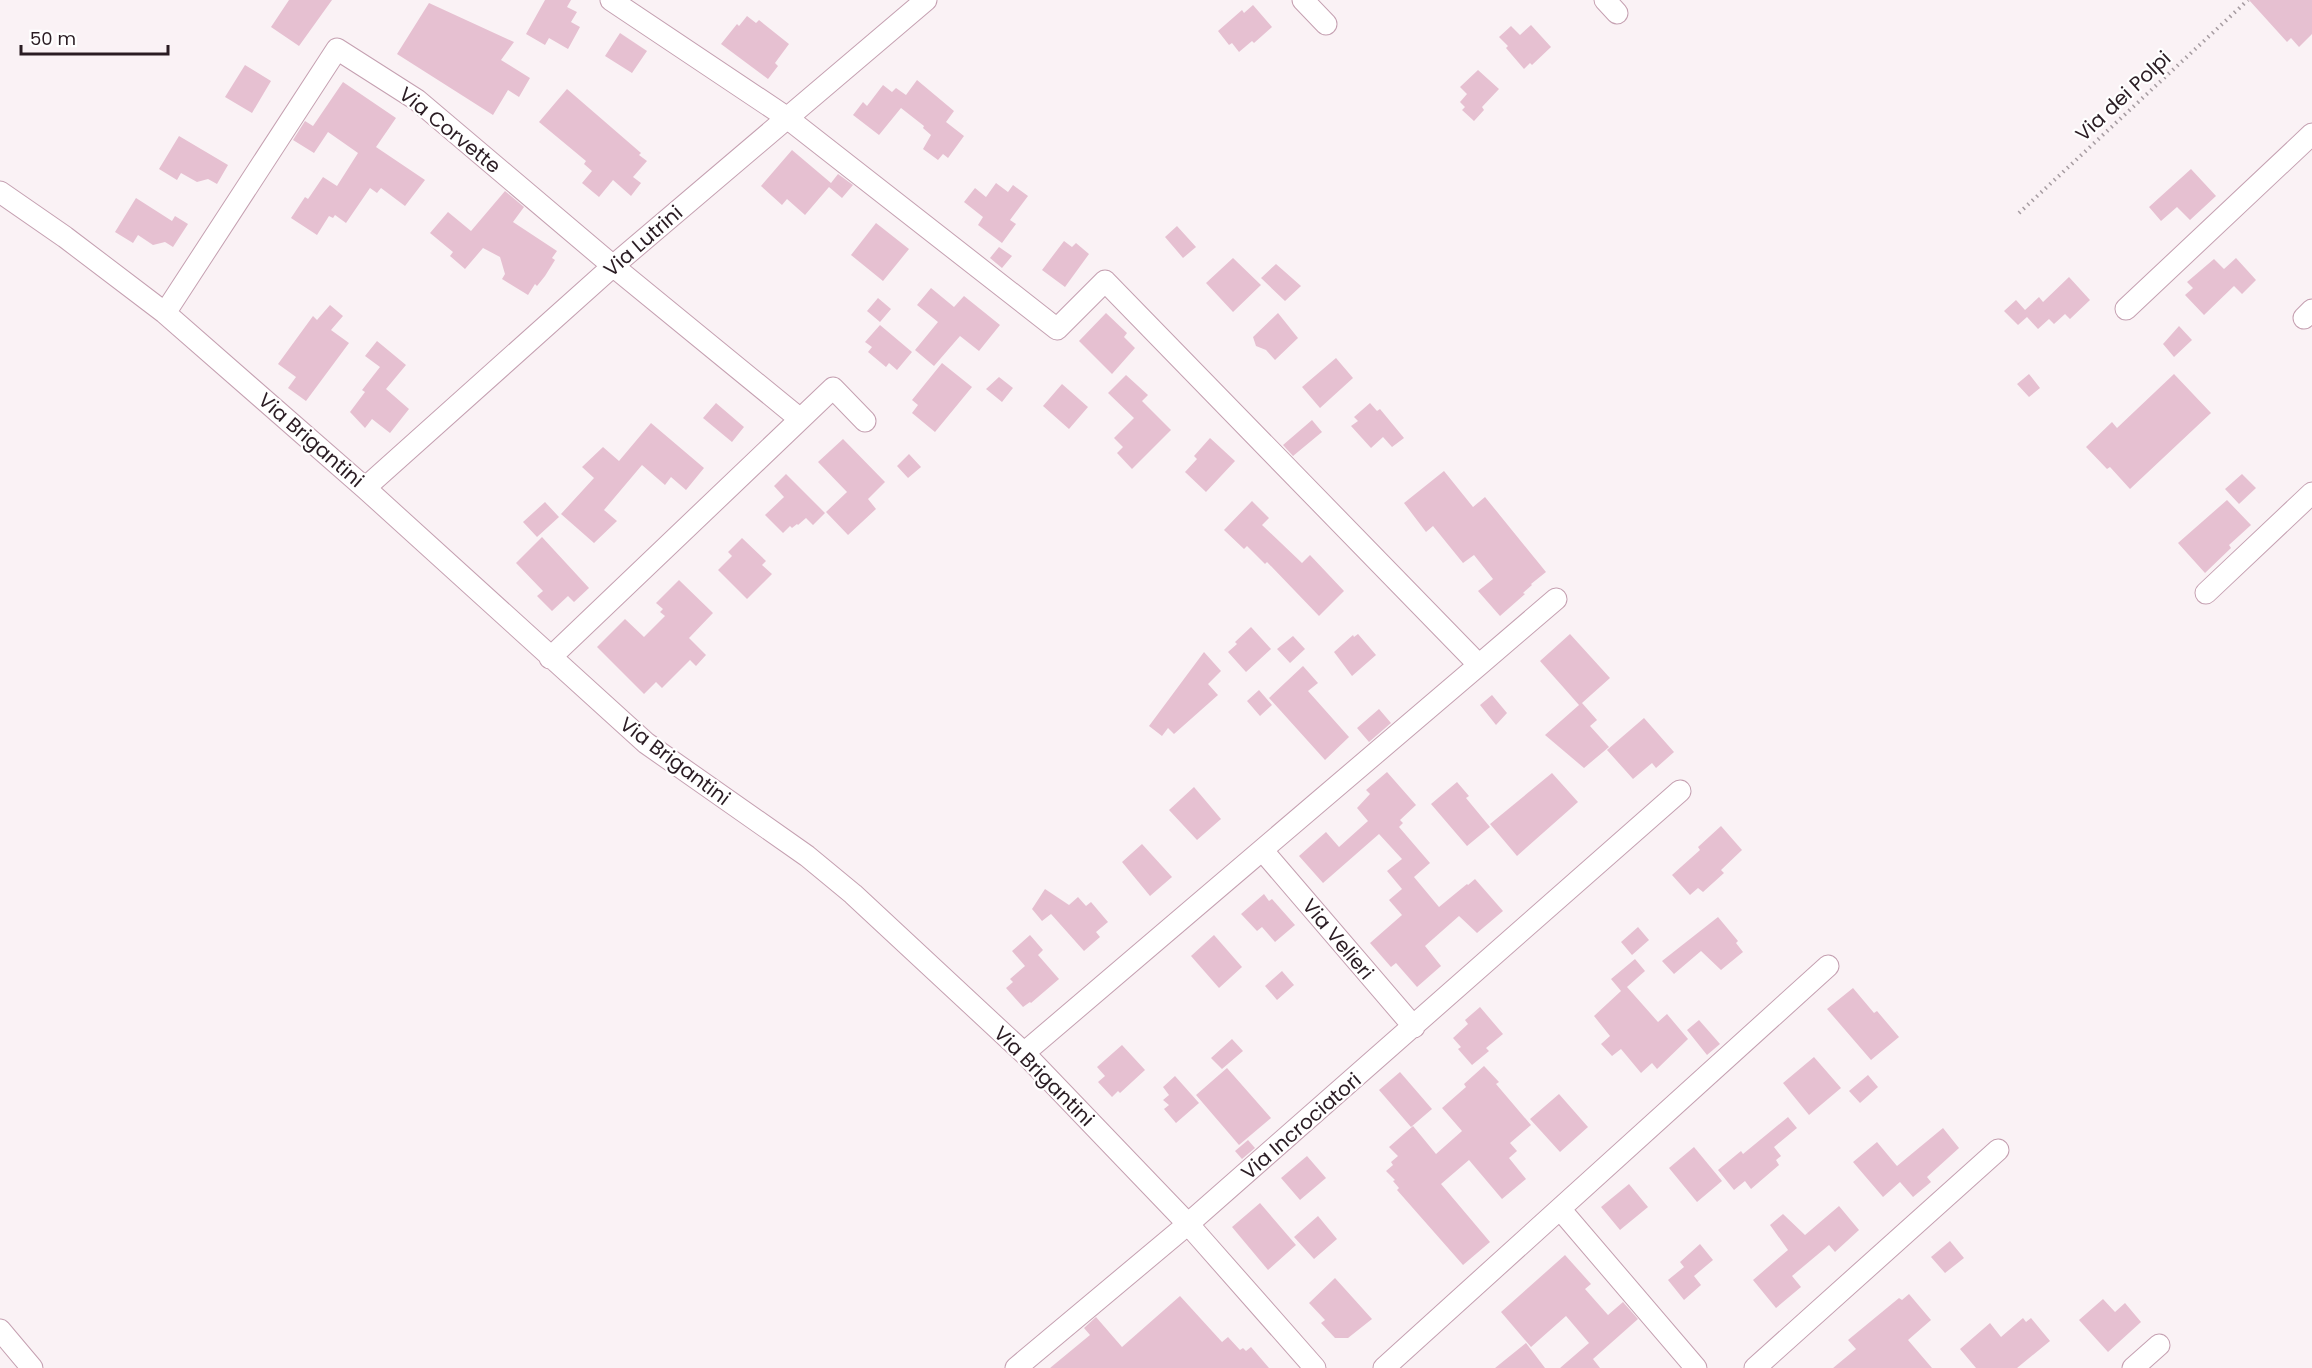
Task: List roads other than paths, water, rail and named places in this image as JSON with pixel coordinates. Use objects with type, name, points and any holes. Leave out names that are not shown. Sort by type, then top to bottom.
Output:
[{"type":"street","points":[[611,0],[786,117],[1057,329],[1105,281],[1479,665]]},
{"type":"street","name":"Via Lutrini","points":[[365,488],[613,266],[786,117],[927,0]]},
{"type":"street","points":[[1303,0],[1326,24]]},
{"type":"street","name":"Via Corvette","points":[[165,312],[337,49],[417,100],[613,266],[801,419]]},
{"type":"street","points":[[2126,309],[2312,134]]},
{"type":"street","name":"Via Brigantini","points":[[0,192],[65,237],[165,312],[365,488],[646,743],[807,856],[853,894],[1024,1053],[1188,1224],[1315,1368]]},
{"type":"street","points":[[550,658],[833,388],[865,421]]},
{"type":"street","points":[[2206,593],[2312,493]]},
{"type":"street","points":[[1024,1053],[1556,599]]},
{"type":"street","name":"Via Incrociatori","points":[[1016,1368],[1188,1224],[1680,791]]},
{"type":"street","name":"Via Velieri","points":[[1263,851],[1414,1027]]},
{"type":"street","points":[[1384,1368],[1827,966]]},
{"type":"street","points":[[1755,1368],[1998,1150]]},
{"type":"street","points":[[1560,1209],[1696,1368]]},
{"type":"street","points":[[0,1330],[32,1368]]},
{"type":"street","points":[[2133,1368],[2159,1345]]}]
